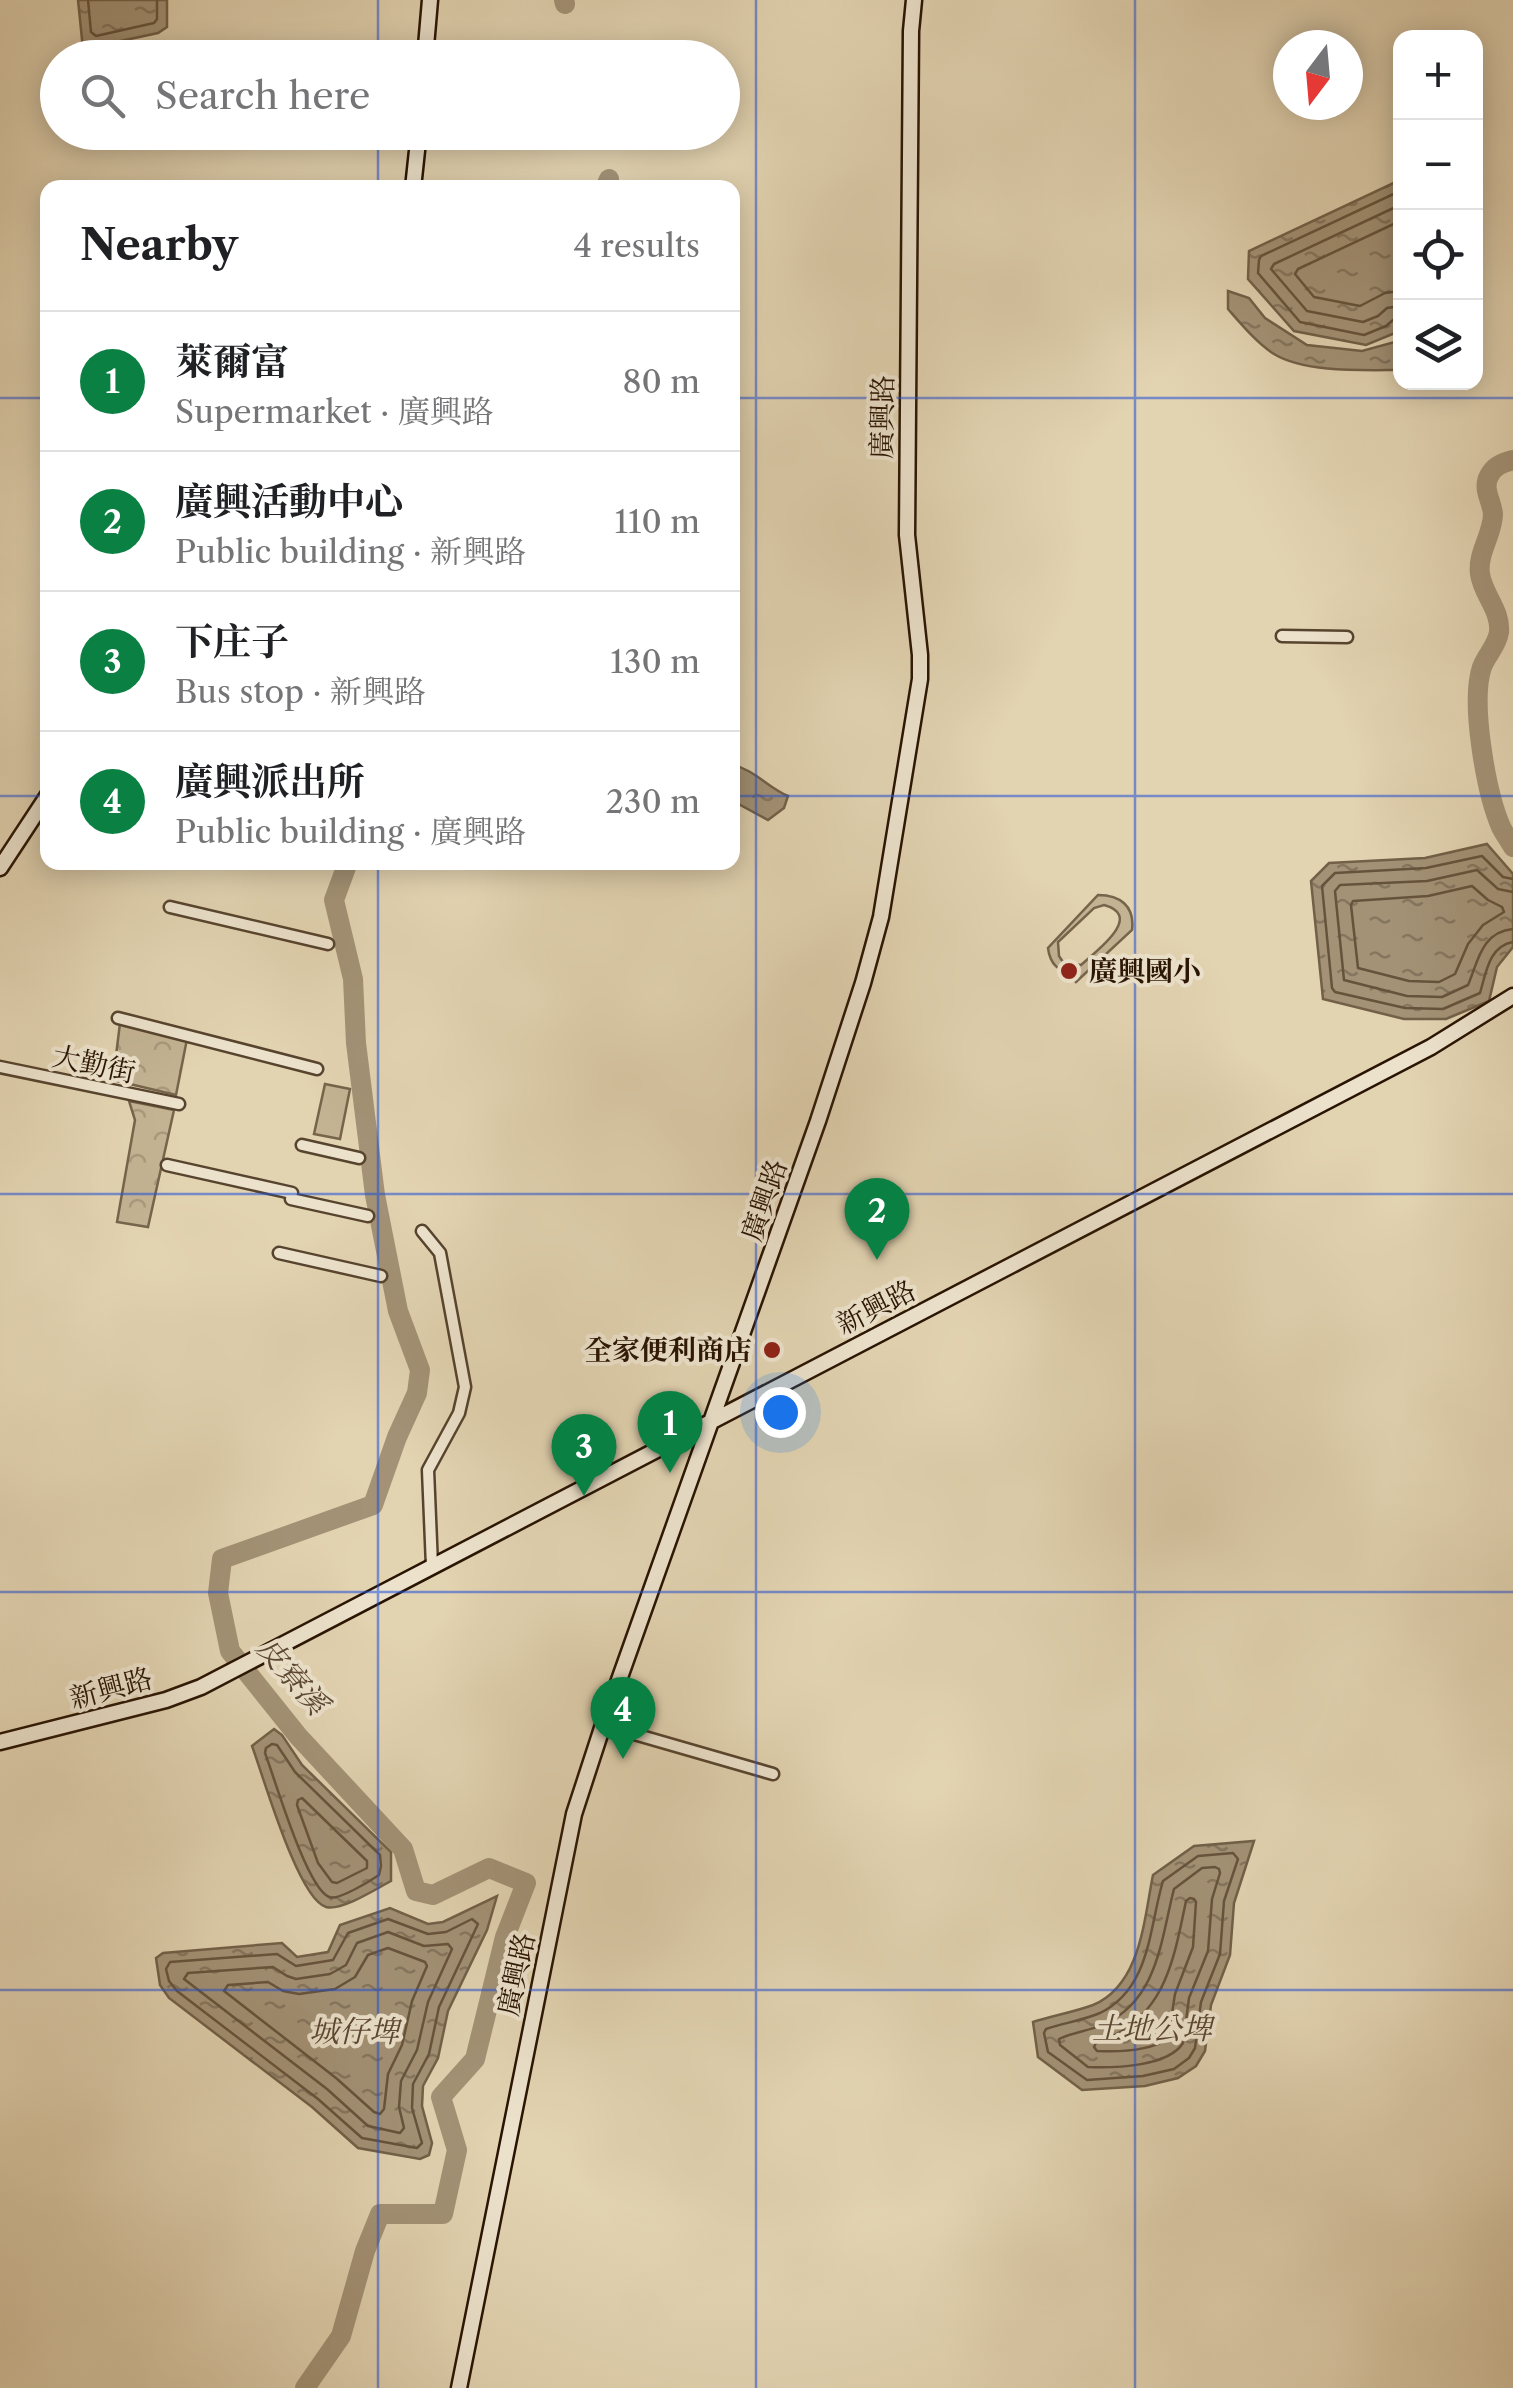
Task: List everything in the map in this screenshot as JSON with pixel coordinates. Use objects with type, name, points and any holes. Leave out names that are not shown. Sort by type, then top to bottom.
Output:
[{"type":"street","points":[[427,40],[430,0]]},
{"type":"street","name":"廣興路","points":[[459,2388],[574,1814],[818,1121],[880,917],[920,678],[907,536],[914,0]]},
{"type":"street","points":[[413,180],[416,150]]},
{"type":"street","points":[[1282,636],[1347,637]]},
{"type":"street","points":[[0,868],[40,807]]},
{"type":"street","points":[[170,907],[328,944]]},
{"type":"street","name":"新興路","points":[[0,1742],[166,1700],[201,1687],[1432,1047],[1513,996]]},
{"type":"street","points":[[118,1018],[317,1069]]},
{"type":"street","name":"大勤街","points":[[0,1068],[180,1104]]},
{"type":"street","points":[[302,1145],[359,1158]]},
{"type":"street","points":[[166,1165],[368,1216]]},
{"type":"street","points":[[422,1231],[440,1253],[464,1387],[459,1413],[428,1470],[432,1566]]},
{"type":"street","points":[[279,1253],[381,1276]]},
{"type":"street","points":[[603,1725],[773,1774]]},
{"type":"green space","points":[[1098,895],[1119,900],[1131,914],[1132,930],[1076,982],[1074,975],[1053,963],[1048,948]],"holes":[[[1104,905],[1120,917],[1118,925],[1105,943],[1081,965],[1063,962],[1058,942],[1094,908]]]},
{"type":"green space","points":[[120,1023],[187,1039],[176,1095],[113,1080]]},
{"type":"green space","points":[[325,1084],[350,1089],[340,1139],[314,1134]]},
{"type":"green space","points":[[129,1101],[174,1110],[148,1227],[117,1222],[135,1120]]},
{"type":"water","points":[[78,0],[167,0],[167,27],[158,33],[125,40],[82,40]]},
{"type":"water","points":[[1393,183],[1393,334],[1366,345],[1294,331],[1248,279],[1249,251]]},
{"type":"water","points":[[1228,291],[1249,298],[1265,318],[1307,345],[1362,351],[1393,343],[1393,370],[1335,369],[1287,360],[1262,345],[1228,309]]},
{"type":"water","points":[[740,768],[788,796],[784,808],[768,820],[740,805]]},
{"type":"water","points":[[1487,844],[1513,874],[1513,947],[1497,967],[1489,1001],[1446,1019],[1404,1019],[1323,999],[1311,881],[1329,863],[1425,858]]},
{"type":"water","points":[[274,1729],[302,1765],[391,1852],[391,1881],[341,1906],[326,1907],[315,1899],[293,1860],[252,1746]]},
{"type":"water","name":"土地公埤","points":[[1254,1841],[1234,1903],[1230,1955],[1211,2005],[1205,2051],[1196,2066],[1178,2078],[1145,2086],[1082,2090],[1038,2057],[1033,2022],[1093,2005],[1109,1995],[1131,1967],[1143,1930],[1153,1875],[1194,1846]]},
{"type":"water","name":"城仔埤","points":[[497,1896],[487,1930],[448,2011],[438,2058],[423,2086],[422,2106],[432,2143],[429,2155],[420,2159],[358,2148],[312,2107],[169,1998],[160,1985],[156,1958],[163,1953],[282,1943],[297,1957],[328,1952],[340,1925],[390,1908],[428,1924],[443,1922]]},
{"type":"waterway","name":"皮寮溪","points":[[564,0],[565,4]]},
{"type":"waterway","points":[[1513,460],[1496,467],[1487,481],[1493,514],[1480,574],[1499,632],[1482,667],[1478,702],[1490,792],[1501,827],[1513,847]]},
{"type":"waterway","name":"皮寮溪","points":[[305,2388],[341,2336],[365,2251],[380,2214],[443,2214],[457,2150],[441,2097],[475,2059],[505,1937],[526,1883],[489,1868],[433,1895],[416,1891],[403,1849],[298,1736],[230,1651],[218,1593],[222,1559],[373,1505],[417,1393],[420,1370],[398,1311],[375,1195],[356,1043],[353,979],[334,900],[345,870]]},
{"type":"place","name":"廣興國小","points":[[1069,971]]},
{"type":"place","name":"廣興活動中心","points":[[877,1260]]},
{"type":"place","name":"全家便利商店","points":[[772,1350]]},
{"type":"place","name":"萊爾富","points":[[670,1473]]},
{"type":"place","name":"下庄子","points":[[584,1496]]},
{"type":"place","name":"廣興派出所","points":[[623,1759]]}]
